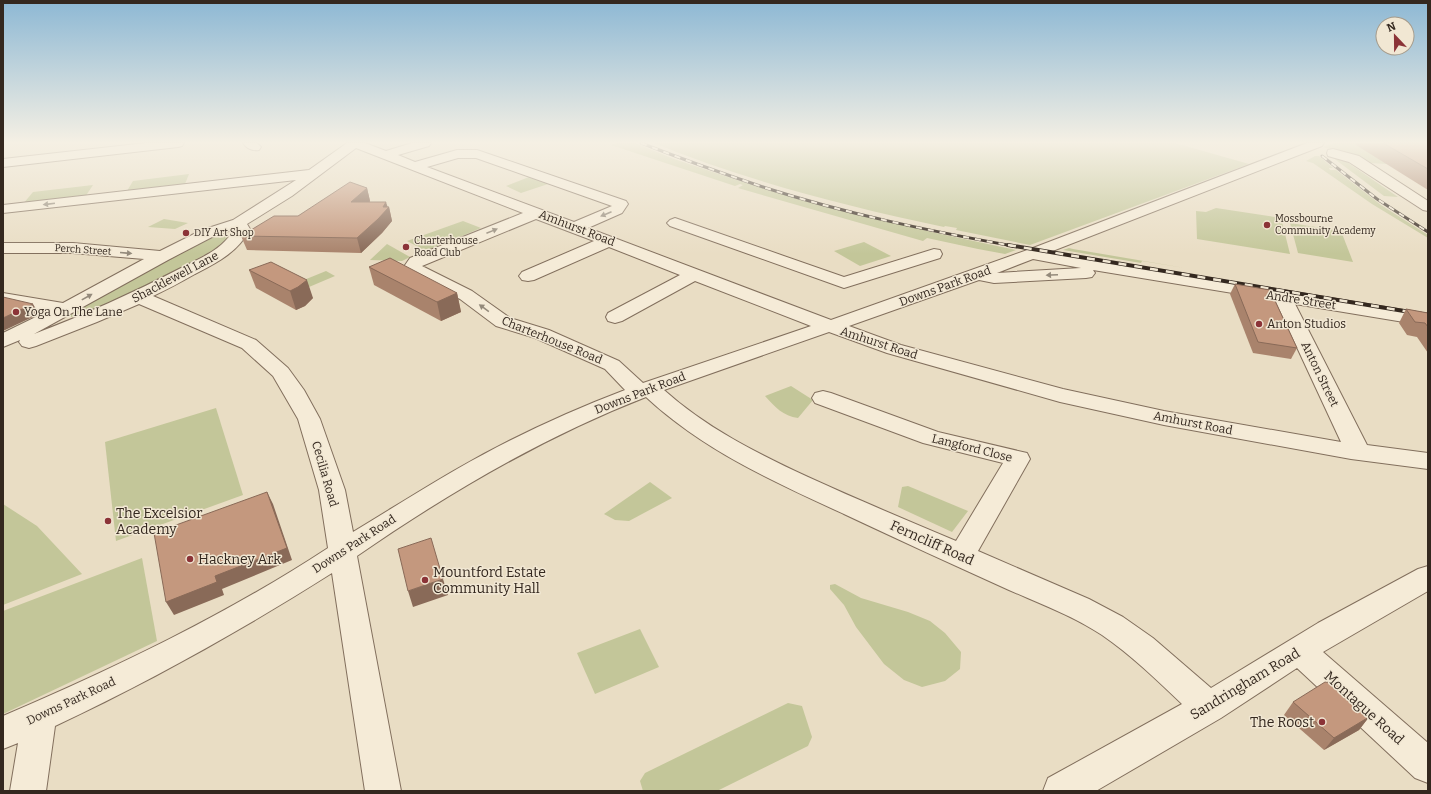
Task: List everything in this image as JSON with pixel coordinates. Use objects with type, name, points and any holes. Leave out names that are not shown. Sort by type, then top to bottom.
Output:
[{"type":"street","points":[[3,209],[260,180]]},
{"type":"street","name":"Shacklewell Lane","points":[[3,351],[66,316],[162,256],[208,233],[239,228],[305,180]]},
{"type":"street","name":"Amhurst Road","points":[[451,180],[828,326],[894,349],[1060,395],[1164,418],[1358,452],[1428,461]]},
{"type":"street","points":[[552,180],[621,204],[617,210],[574,228]]},
{"type":"street","name":"Downs Park Road","points":[[3,733],[38,718],[134,671],[242,614],[320,568],[473,470],[548,431],[644,390],[828,326],[865,315],[979,274],[1223,180]]},
{"type":"street","points":[[1385,180],[1428,207]]},
{"type":"street","name":"Charterhouse Road","points":[[537,213],[416,262],[412,268],[466,295],[503,322],[542,334],[612,365],[644,390]]},
{"type":"street","points":[[675,223],[844,283],[934,254]]},
{"type":"street","name":"Shacklewell Lane","points":[[3,341],[66,316],[139,297],[220,254],[234,242],[239,228]]},
{"type":"street","points":[[528,276],[609,241]]},
{"type":"street","name":"Perch Street","points":[[3,248],[73,248],[162,256]]},
{"type":"street","name":"Andre Street","points":[[1032,254],[1428,320]]},
{"type":"street","name":"Andre Street","points":[[979,274],[990,278],[999,278],[1098,272],[1103,267]]},
{"type":"street","points":[[615,317],[694,274]]},
{"type":"street","name":"Anton Street","points":[[1282,296],[1358,452]]},
{"type":"street","name":"Cecilia Road","points":[[139,297],[249,344],[281,372],[309,419],[332,490],[384,791]]},
{"type":"street","points":[[3,298],[66,316]]},
{"type":"street","name":"Ferncliff Road","points":[[644,390],[723,445],[748,459],[1097,617],[1140,645],[1209,708]]},
{"type":"street","name":"Langford Close","points":[[823,398],[931,438],[1018,459],[962,555]]},
{"type":"street","name":"Sandringham Road","points":[[1061,791],[1209,708],[1329,632],[1428,577]]},
{"type":"street","name":"Montague Road","points":[[1300,650],[1428,766]]},
{"type":"street","points":[[28,791],[38,731],[38,718]]},
{"type":"green space","points":[[187,180],[185,184],[127,191],[133,181]]},
{"type":"green space","points":[[521,180],[548,180],[554,182],[521,193],[506,186]]},
{"type":"green space","points":[[717,180],[737,180],[832,208],[936,233],[1016,250],[1005,254],[927,238],[923,241],[738,188],[743,185],[740,184],[735,186]]},
{"type":"green space","points":[[758,180],[1206,180],[1030,245],[956,230],[957,228],[944,227],[907,219],[833,201]]},
{"type":"green space","points":[[1338,180],[1349,180],[1381,205],[1428,235],[1428,238],[1372,204]]},
{"type":"green space","points":[[1363,180],[1373,180],[1398,197],[1384,196]]},
{"type":"green space","points":[[93,185],[85,197],[23,204],[33,192]]},
{"type":"green space","points":[[1216,208],[1281,218],[1290,254],[1197,239],[1196,211],[1206,212]]},
{"type":"green space","points":[[164,219],[188,223],[175,229],[148,227]]},
{"type":"green space","points":[[463,221],[481,228],[426,251],[407,241]]},
{"type":"green space","points":[[1290,223],[1341,231],[1353,262],[1298,253]]},
{"type":"green space","points":[[219,235],[228,236],[228,239],[222,245],[138,292],[77,317],[70,317],[69,314],[73,309],[211,237]]},
{"type":"green space","points":[[864,242],[891,256],[860,266],[834,251]]},
{"type":"green space","points":[[387,244],[410,257],[402,261],[370,260]]},
{"type":"green space","points":[[1069,248],[1185,268],[1142,261],[1141,263],[1063,250]]},
{"type":"green space","points":[[326,271],[335,276],[309,287],[299,282]]},
{"type":"green space","points":[[791,386],[813,400],[798,418],[784,413],[765,396]]},
{"type":"green space","points":[[216,408],[243,495],[116,541],[105,442]]},
{"type":"green space","points":[[650,482],[672,498],[629,521],[615,520],[604,514]]},
{"type":"green space","points":[[908,486],[968,511],[952,532],[898,507],[902,487]]},
{"type":"green space","points":[[3,504],[37,526],[82,574],[3,605]]},
{"type":"green space","points":[[142,558],[157,641],[3,714],[3,611]]},
{"type":"green space","points":[[835,584],[861,598],[908,612],[930,621],[945,633],[961,652],[960,669],[945,681],[922,687],[904,680],[884,664],[856,627],[844,605],[830,589],[830,585]]},
{"type":"green space","points":[[640,629],[659,667],[595,694],[577,653]]},
{"type":"green space","points":[[788,703],[802,706],[812,737],[808,746],[717,791],[643,791],[640,781],[645,773]]},
{"type":"building","points":[[350,182],[367,188],[351,202],[386,202],[383,207],[389,207],[357,238],[241,236],[274,216],[298,216]]},
{"type":"building","points":[[390,258],[457,293],[437,302],[369,267]]},
{"type":"building","points":[[271,262],[307,280],[290,291],[249,270]]},
{"type":"building","points":[[1235,284],[1270,290],[1297,348],[1258,342]]},
{"type":"building","points":[[3,297],[33,304],[3,318]]},
{"type":"building","points":[[1406,309],[1428,313],[1428,327],[1425,323],[1415,322]]},
{"type":"building","name":"Hackney Ark","points":[[267,492],[287,548],[215,576],[217,582],[166,602],[154,533]]},
{"type":"building","points":[[431,538],[443,579],[408,591],[398,549]]},
{"type":"building","points":[[1325,682],[1334,683],[1369,717],[1334,738],[1293,702]]},
{"type":"railway","points":[[742,180],[858,214],[1013,246]]},
{"type":"railway","points":[[1353,180],[1377,199],[1428,232]]},
{"type":"railway","points":[[1008,245],[1428,315]]},
{"type":"place","name":"Mossbourne Community Academy","points":[[1267,225]]},
{"type":"place","name":"DIY Art Shop","points":[[186,233]]},
{"type":"place","name":"Charterhouse Road Club","points":[[406,247]]},
{"type":"place","name":"Yoga On The Lane","points":[[16,312]]},
{"type":"place","name":"Anton Studios","points":[[1259,324]]},
{"type":"place","name":"The Excelsior Academy","points":[[108,521]]},
{"type":"place","name":"Hackney Ark","points":[[190,559]]},
{"type":"place","name":"Mountford Estate Community Hall","points":[[425,580]]},
{"type":"place","name":"The Roost","points":[[1322,722]]}]
